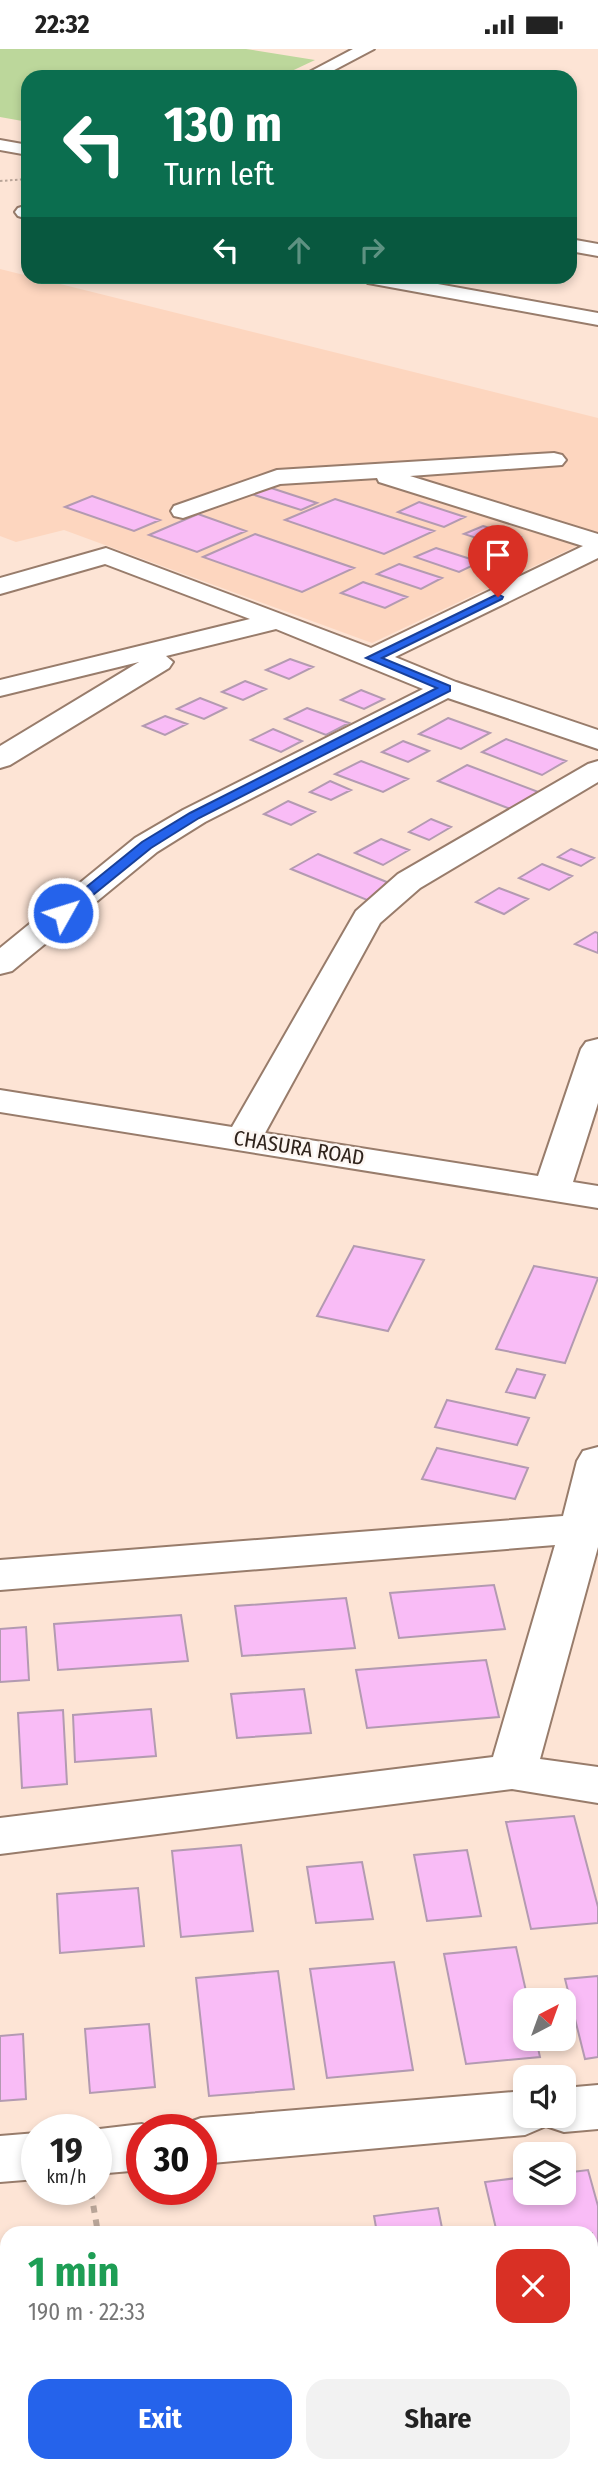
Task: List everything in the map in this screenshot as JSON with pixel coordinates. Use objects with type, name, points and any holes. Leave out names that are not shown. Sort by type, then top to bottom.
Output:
[{"type":"street","points":[[322,70],[366,49]]},
{"type":"street","points":[[0,145],[21,149]]},
{"type":"street","points":[[577,246],[598,250]]},
{"type":"street","points":[[406,284],[598,319]]},
{"type":"street","points":[[183,511],[277,477],[362,469],[554,460]]},
{"type":"street","points":[[362,469],[598,542]]},
{"type":"street","points":[[372,658],[598,548]]},
{"type":"street","points":[[0,586],[106,556],[278,620],[446,688],[598,740]]},
{"type":"street","points":[[0,688],[188,645],[278,620]]},
{"type":"street","points":[[0,759],[188,645]]},
{"type":"street","points":[[0,964],[146,845],[194,816],[446,688]]},
{"type":"street","points":[[243,1139],[367,918],[409,881],[598,769]]},
{"type":"street","points":[[552,1189],[598,1049]]},
{"type":"street","name":"CHASURA ROAD","points":[[0,1101],[598,1197]]},
{"type":"street","points":[[0,1576],[591,1499],[512,1772]]},
{"type":"street","points":[[0,1836],[512,1772],[598,1785]]},
{"type":"street","points":[[576,2109],[598,2107]]},
{"type":"street","points":[[217,2140],[513,2114]]},
{"type":"street","points":[[0,2159],[21,2157]]},
{"type":"path","points":[[0,181],[21,180]]},
{"type":"path","points":[[94,2205],[97,2226]]},
{"type":"shaded area","points":[[0,269],[21,274],[21,284],[60,284],[598,418],[598,536],[372,643],[64,530],[16,542],[0,536]]},
{"type":"green space","points":[[0,49],[246,49],[315,60],[294,70],[21,70],[21,121],[0,117]]},
{"type":"building","points":[[265,486],[317,503],[301,510],[248,493]]},
{"type":"building","points":[[92,496],[160,520],[134,531],[65,507]]},
{"type":"building","points":[[335,499],[434,531],[384,554],[285,520]]},
{"type":"building","points":[[419,502],[465,517],[444,527],[398,512]]},
{"type":"building","points":[[198,514],[246,531],[197,552],[149,535]]},
{"type":"building","points":[[483,526],[520,537],[501,546],[464,534]]},
{"type":"building","points":[[255,534],[354,568],[302,592],[203,557]]},
{"type":"building","points":[[436,548],[480,562],[459,572],[415,557]]},
{"type":"building","points":[[399,564],[442,578],[421,589],[377,574]]},
{"type":"building","points":[[363,582],[407,597],[385,608],[341,593]]},
{"type":"building","points":[[290,659],[313,667],[289,679],[266,670]]},
{"type":"building","points":[[245,681],[266,689],[243,700],[222,692]]},
{"type":"building","points":[[361,690],[384,699],[364,709],[341,700]]},
{"type":"building","points":[[200,698],[226,708],[204,719],[177,709]]},
{"type":"building","points":[[307,708],[349,723],[326,735],[285,719]]},
{"type":"building","points":[[165,716],[187,724],[165,735],[143,726]]},
{"type":"building","points":[[448,718],[490,733],[461,749],[419,734]]},
{"type":"building","points":[[273,729],[302,741],[281,752],[251,740]]},
{"type":"building","points":[[506,739],[566,761],[542,775],[482,752]]},
{"type":"building","points":[[403,741],[429,751],[408,762],[382,752]]},
{"type":"building","points":[[361,761],[408,779],[383,792],[335,774]]},
{"type":"building","points":[[467,765],[541,793],[513,810],[438,781]]},
{"type":"building","points":[[330,781],[351,790],[331,800],[310,792]]},
{"type":"building","points":[[288,801],[315,812],[291,825],[264,814]]},
{"type":"building","points":[[431,819],[451,827],[429,840],[409,832]]},
{"type":"building","points":[[381,839],[409,850],[383,865],[355,853]]},
{"type":"building","points":[[571,849],[594,858],[581,866],[558,857]]},
{"type":"building","points":[[318,854],[394,885],[367,900],[291,869]]},
{"type":"building","points":[[542,864],[572,876],[549,890],[519,878]]},
{"type":"building","points":[[499,888],[528,899],[504,914],[476,902]]},
{"type":"building","points":[[595,932],[598,933],[598,953],[575,944]]},
{"type":"building","points":[[354,1246],[424,1260],[388,1331],[317,1316]]},
{"type":"building","points":[[534,1266],[598,1278],[565,1363],[496,1349]]},
{"type":"building","points":[[517,1369],[545,1375],[535,1398],[506,1392]]},
{"type":"building","points":[[447,1400],[529,1418],[517,1445],[435,1427]]},
{"type":"building","points":[[437,1448],[528,1468],[515,1499],[422,1479]]},
{"type":"building","points":[[494,1585],[505,1629],[399,1638],[390,1593]]},
{"type":"building","points":[[346,1598],[355,1648],[242,1656],[235,1606]]},
{"type":"building","points":[[181,1615],[188,1661],[58,1670],[54,1624]]},
{"type":"building","points":[[26,1627],[29,1680],[0,1682],[0,1629]]},
{"type":"building","points":[[486,1660],[499,1717],[367,1728],[356,1670]]},
{"type":"building","points":[[304,1689],[311,1733],[237,1738],[231,1694]]},
{"type":"building","points":[[151,1709],[156,1756],[75,1762],[73,1715]]},
{"type":"building","points":[[63,1710],[67,1784],[22,1788],[18,1713]]},
{"type":"building","points":[[574,1816],[598,1907],[598,1923],[531,1929],[506,1822]]},
{"type":"building","points":[[241,1845],[253,1931],[181,1937],[172,1851]]},
{"type":"building","points":[[467,1850],[481,1916],[427,1921],[414,1855]]},
{"type":"building","points":[[362,1862],[373,1919],[316,1923],[307,1867]]},
{"type":"building","points":[[138,1888],[144,1946],[60,1953],[57,1894]]},
{"type":"building","points":[[516,1947],[525,1988],[513,1988],[513,2051],[539,2051],[540,2057],[466,2064],[444,1954]]},
{"type":"building","points":[[394,1962],[413,2070],[327,2078],[310,1969]]},
{"type":"building","points":[[278,1971],[294,2089],[209,2096],[196,1978]]},
{"type":"building","points":[[598,1976],[598,2057],[585,2059],[576,2023],[576,1988],[567,1988],[565,1979]]},
{"type":"building","points":[[149,2024],[155,2087],[90,2093],[85,2029]]},
{"type":"building","points":[[23,2034],[26,2099],[0,2101],[0,2036]]},
{"type":"building","points":[[588,2170],[598,2206],[598,2226],[495,2226],[485,2182],[513,2178],[513,2205],[576,2205],[576,2172]]},
{"type":"building","points":[[438,2208],[442,2226],[376,2226],[374,2216]]},
{"type":"route","points":[[63,913],[146,845],[194,816],[446,688],[372,658],[498,597]]}]
